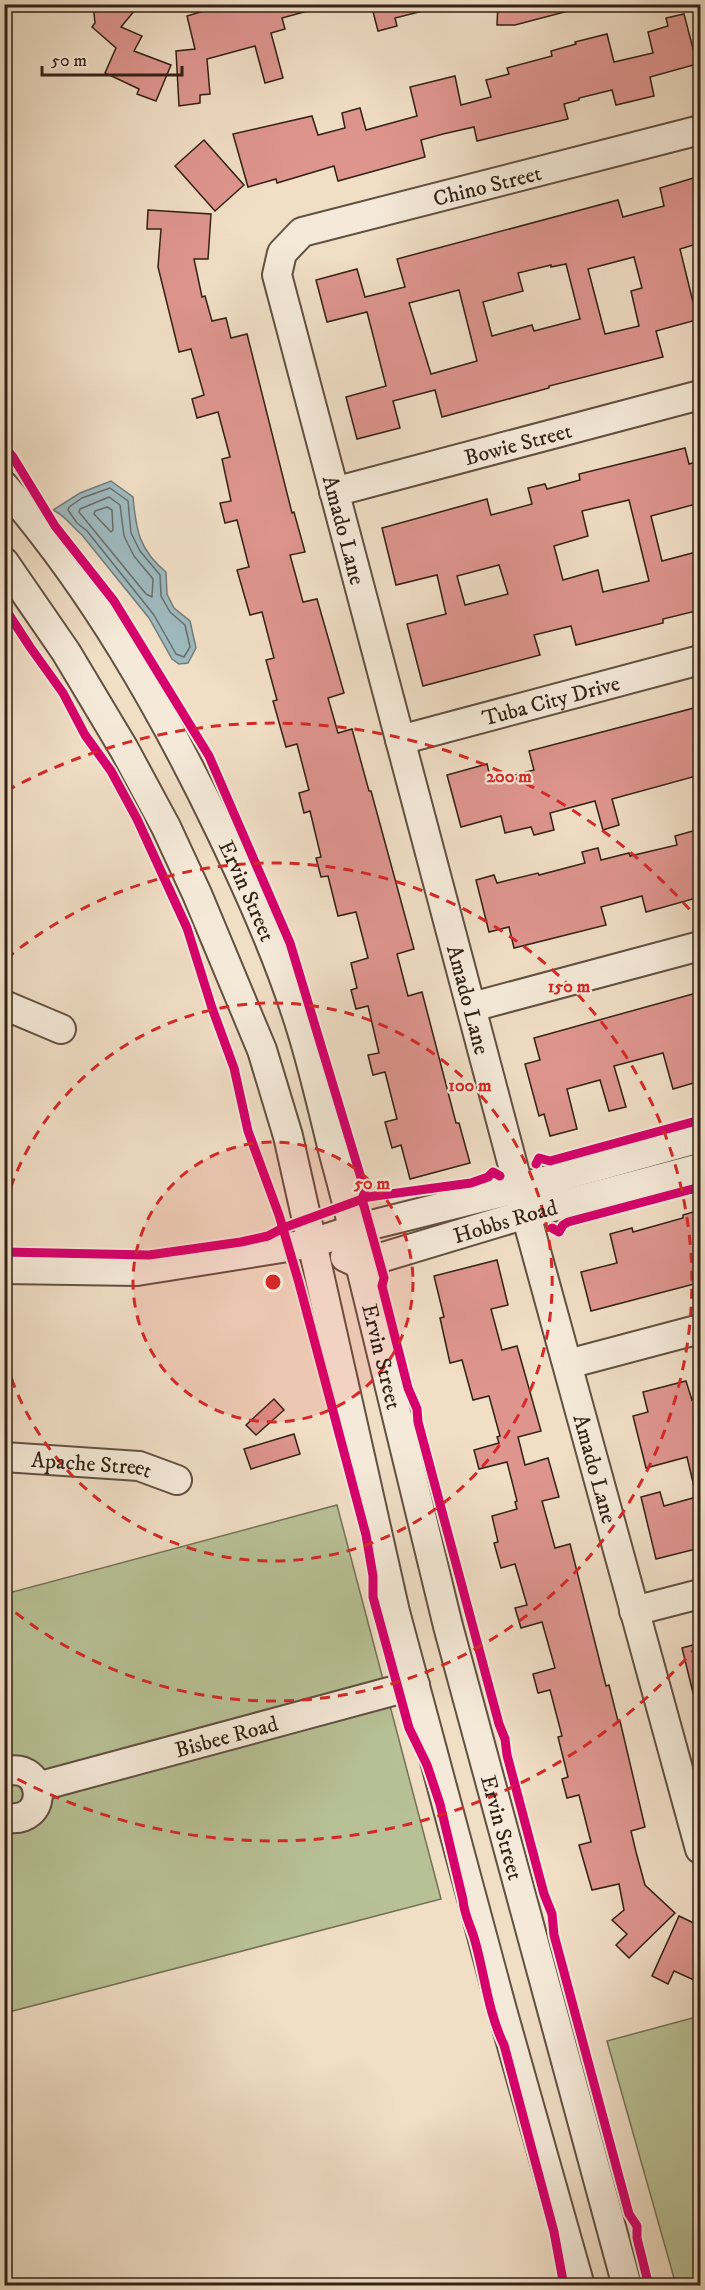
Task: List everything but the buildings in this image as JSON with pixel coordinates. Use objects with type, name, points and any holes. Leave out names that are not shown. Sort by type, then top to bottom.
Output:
[{"type":"street","name":"Chino Street","points":[[282,253],[302,232],[700,130]]},
{"type":"street","name":"Amado Lane","points":[[282,253],[277,275],[522,1201],[700,1850]]},
{"type":"street","name":"Bowie Street","points":[[334,492],[700,395]]},
{"type":"street","name":"Ervin Street","points":[[4,486],[37,523],[122,648],[173,737],[241,874],[271,945],[302,1031],[355,1229],[360,1264],[448,1626],[627,2286]]},
{"type":"street","name":"Ervin Street","points":[[4,562],[66,652],[124,749],[166,827],[197,894],[262,1050],[288,1136],[395,1612],[502,2010],[580,2286]]},
{"type":"street","name":"Tuba City Drive","points":[[400,740],[700,660]]},
{"type":"street","points":[[472,1007],[700,946]]},
{"type":"street","points":[[4,1005],[62,1029]]},
{"type":"street","name":"Hobbs Road","points":[[360,1264],[522,1201],[700,1138]]},
{"type":"street","name":"Hobbs Road","points":[[4,1269],[136,1272],[313,1243],[355,1229],[700,1168]]},
{"type":"street","points":[[313,1243],[360,1264]]},
{"type":"street","points":[[568,1364],[700,1329]]},
{"type":"street","name":"Apache Street","points":[[4,1457],[139,1466],[177,1480]]},
{"type":"street","points":[[634,1611],[700,1594]]},
{"type":"street","name":"Bisbee Road","points":[[38,1787],[415,1685]]},
{"type":"street","points":[[4,1772],[20,1770],[27,1774],[38,1787],[38,1802],[28,1815],[20,1818],[4,1816]]},
{"type":"green space","points":[[337,1505],[441,1899],[5,2013],[5,1594]]},
{"type":"green space","points":[[700,2016],[700,2285],[676,2285],[607,2041]]},
{"type":"water","points":[[111,481],[133,497],[140,539],[150,556],[166,572],[167,594],[174,608],[190,621],[196,648],[188,663],[179,664],[172,659],[149,618],[82,535],[53,510],[80,493]]},
{"type":"cycle path","points":[[4,446],[55,526],[114,601],[209,756],[290,943],[365,1191],[362,1199],[384,1278],[382,1286],[408,1388],[417,1409],[418,1422],[499,1724],[505,1739],[507,1755],[544,1894],[552,1914],[554,1935],[629,2214],[637,2226],[637,2238],[649,2286]]},
{"type":"cycle path","points":[[4,607],[63,693],[85,735],[111,771],[137,819],[187,928],[234,1068],[248,1131],[279,1215],[299,1283],[366,1535],[373,1576],[373,1597],[409,1728],[427,1765],[440,1804],[487,1994],[504,2045],[554,2232],[564,2286]]},
{"type":"cycle path","points":[[536,1164],[539,1158],[550,1161],[700,1120]]},
{"type":"cycle path","points":[[4,1252],[149,1255],[241,1242],[268,1236],[283,1228],[368,1197],[471,1183],[488,1177],[493,1172],[500,1176]]},
{"type":"cycle path","points":[[552,1228],[559,1232],[568,1222],[700,1187]]}]
